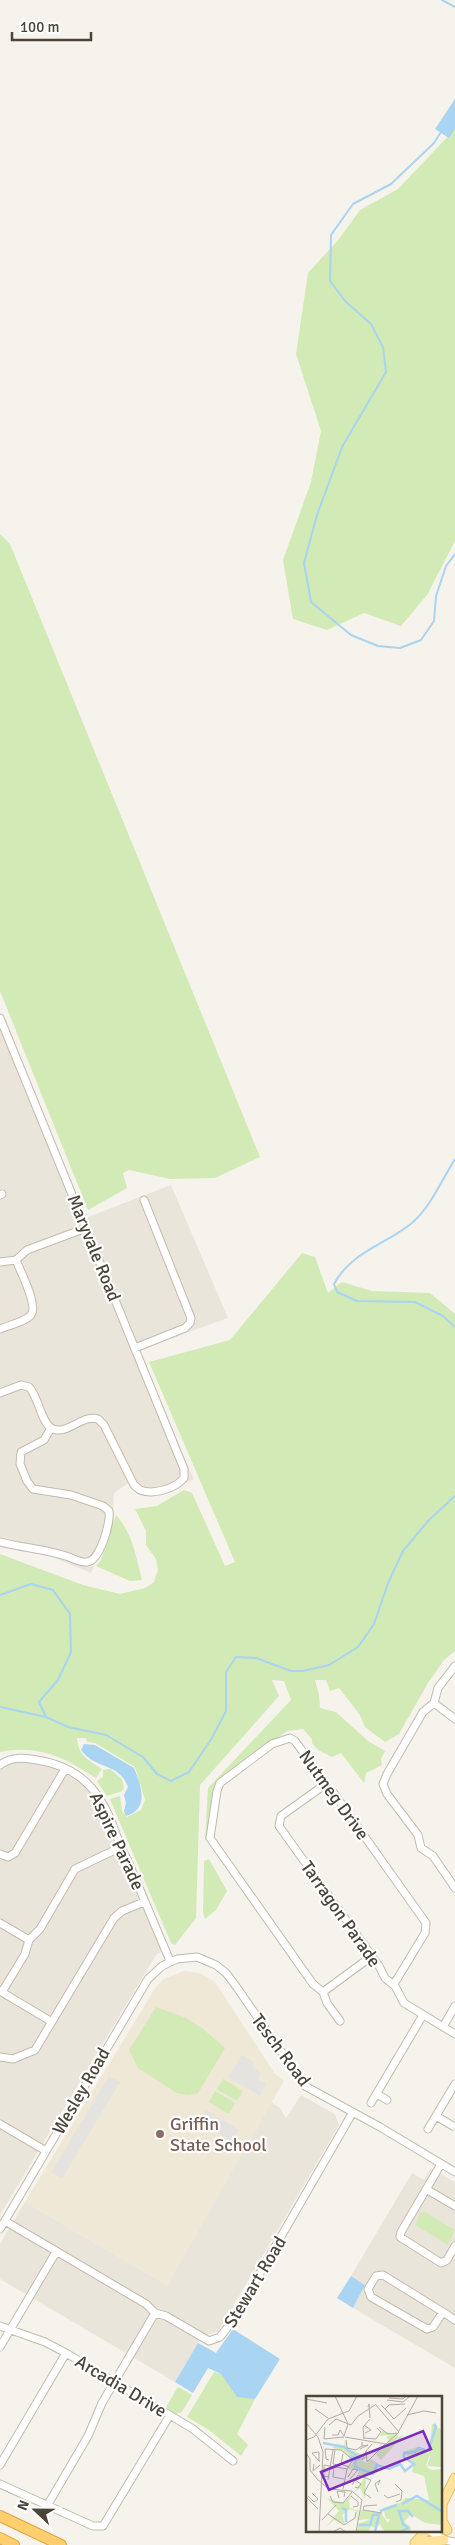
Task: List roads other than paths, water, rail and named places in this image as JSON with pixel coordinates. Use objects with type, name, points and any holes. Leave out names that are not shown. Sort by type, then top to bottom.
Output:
[{"type":"highway","points":[[0,2516],[61,2545]]},
{"type":"highway","points":[[0,2538],[14,2545]]},
{"type":"main road","points":[[448,2530],[442,2521],[442,2505],[455,2478]]},
{"type":"main road","points":[[414,2545],[425,2532]]},
{"type":"main road","points":[[414,2545],[422,2542],[444,2540]]},
{"type":"street","name":"Maryvale Road","points":[[0,1018],[184,1469],[184,1478],[180,1483],[160,1490],[140,1490],[134,1485],[104,1425],[98,1419],[91,1418],[62,1429],[52,1428]]},
{"type":"street","points":[[135,1348],[184,1328],[190,1324],[191,1318],[144,1200]]},
{"type":"street","points":[[0,1262],[16,1260],[27,1250],[86,1228]]},
{"type":"street","points":[[0,1329],[30,1316],[33,1310],[32,1300],[16,1260]]},
{"type":"street","points":[[0,1393],[21,1386],[30,1387],[47,1424],[52,1428],[44,1440],[22,1452],[20,1464],[27,1482],[33,1488],[71,1495],[102,1506],[109,1511],[109,1522],[98,1554],[93,1560],[85,1562],[40,1548],[0,1542]]},
{"type":"street","points":[[455,1666],[438,1688],[434,1703],[423,1712],[383,1784],[387,1794],[418,1835],[421,1848],[433,1856],[455,1888]]},
{"type":"street","points":[[434,1703],[455,1720]]},
{"type":"street","name":"Nutmeg Drive","points":[[340,2021],[327,2003],[323,1992],[312,1983],[214,1847],[210,1834],[220,1783],[276,1742],[288,1738],[295,1742],[319,1774],[323,1786],[333,1792],[427,1924],[425,1933],[394,1984]]},
{"type":"street","name":"Aspire Parade","points":[[0,1765],[9,1760],[19,1758],[56,1763],[79,1775],[98,1794],[116,1834],[119,1848],[127,1859],[170,1961]]},
{"type":"street","points":[[0,1854],[8,1857],[15,1853],[65,1769]]},
{"type":"street","name":"Tarragon Parade","points":[[323,1786],[281,1816],[278,1825],[372,1956],[385,1978],[394,1984],[402,2002],[455,2034]]},
{"type":"street","points":[[52,2022],[1,1991],[25,1954],[29,1940],[40,1929],[75,1869],[84,1863],[119,1848]]},
{"type":"street","points":[[0,2057],[12,2059],[33,2052],[114,1918],[122,1911],[144,1902]]},
{"type":"street","points":[[0,1923],[29,1940]]},
{"type":"street","points":[[323,1992],[372,1956]]},
{"type":"street","name":"Tesch Road","points":[[170,1961],[184,1957],[197,1957],[221,1968],[303,2084],[455,2172]]},
{"type":"street","name":"Wesley Road","points":[[0,2229],[145,1984],[156,1970],[170,1961]]},
{"type":"street","points":[[443,2027],[455,2006]]},
{"type":"street","points":[[371,2104],[423,2015]]},
{"type":"street","points":[[428,2129],[455,2084]]},
{"type":"street","points":[[377,2094],[387,2100]]},
{"type":"street","name":"Stewart Road","points":[[5,2221],[148,2305],[155,2313],[166,2316],[206,2340],[214,2341],[220,2337],[275,2249],[353,2112]]},
{"type":"street","points":[[436,2116],[453,2126]]},
{"type":"street","points":[[0,2124],[46,2151]]},
{"type":"street","points":[[441,2164],[400,2232],[400,2239],[441,2263],[447,2260],[455,2246]]},
{"type":"street","points":[[426,2189],[455,2206]]},
{"type":"street","points":[[0,2347],[56,2252]]},
{"type":"street","points":[[443,2312],[433,2328],[426,2329],[371,2297],[368,2289],[375,2277],[383,2276],[443,2312],[455,2320]]},
{"type":"street","points":[[47,2506],[88,2436],[99,2408],[155,2313]]},
{"type":"street","name":"Arcadia Drive","points":[[0,2326],[45,2342],[66,2353],[201,2434],[233,2461]]},
{"type":"street","points":[[0,2465],[66,2353]]},
{"type":"street","points":[[0,2484],[95,2527],[104,2525],[170,2415]]},
{"type":"street","points":[[432,2532],[444,2540],[455,2542]]},
{"type":"water","points":[[455,99],[455,129],[449,138],[435,129]]},
{"type":"water","points":[[84,1744],[95,1745],[134,1768],[142,1796],[141,1802],[134,1813],[126,1816],[124,1811],[126,1803],[124,1795],[128,1787],[124,1779],[113,1769],[87,1757],[81,1750]]},
{"type":"water","points":[[351,2276],[365,2285],[353,2308],[337,2298]]},
{"type":"water","points":[[233,2329],[280,2359],[255,2399],[237,2397],[221,2374],[208,2368],[193,2393],[175,2382],[198,2343],[216,2353]]},
{"type":"waterway","points":[[442,0],[455,7]]},
{"type":"waterway","points":[[441,132],[434,143],[391,184],[353,204],[331,235],[330,281],[345,301],[371,324],[383,347],[386,372],[342,447],[317,515],[304,563],[311,602],[351,635],[378,646],[400,648],[421,640],[434,621],[436,596],[446,566],[455,554]]},
{"type":"waterway","points":[[455,1159],[431,1201],[419,1216],[402,1231],[359,1256],[341,1273],[334,1284],[337,1292],[357,1301],[415,1302],[443,1316],[455,1327]]},
{"type":"waterway","points":[[0,1707],[46,1717],[68,1727],[106,1735],[143,1757],[157,1774],[171,1781],[189,1772],[212,1738],[226,1711],[226,1672],[236,1657],[256,1658],[291,1671],[303,1671],[329,1665],[358,1647],[374,1624],[388,1583],[403,1551],[428,1521],[455,1496]]},
{"type":"waterway","points":[[0,1595],[31,1584],[53,1590],[70,1614],[71,1652],[58,1680],[39,1702],[46,1717]]},
{"type":"place","name":"Griffin State School","points":[[160,2134]]}]
